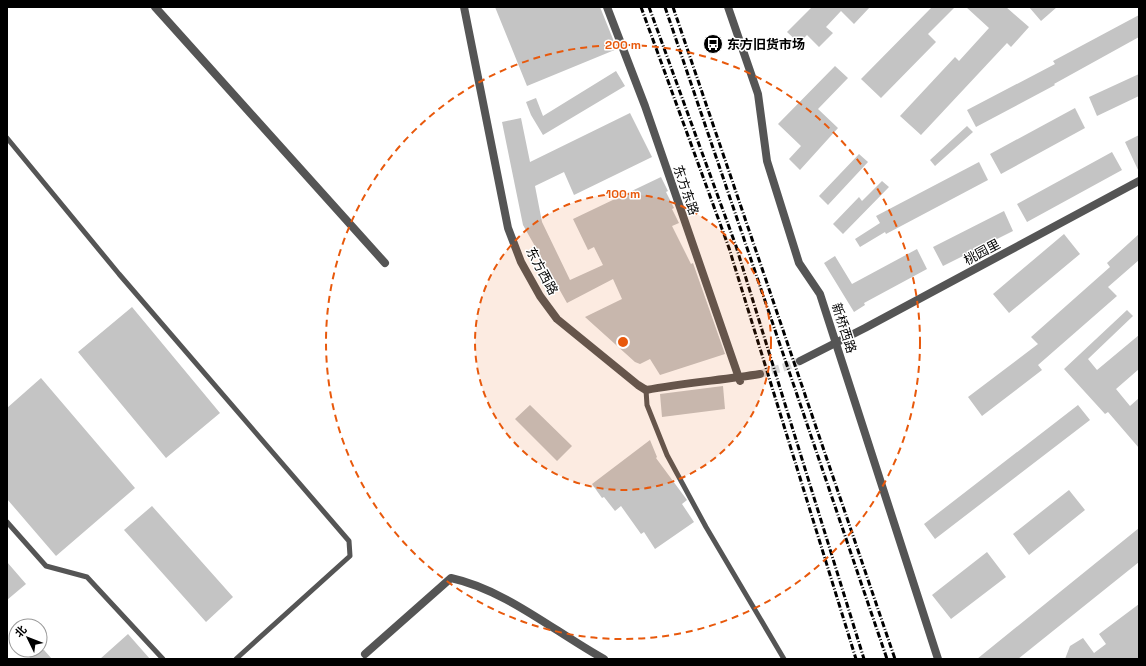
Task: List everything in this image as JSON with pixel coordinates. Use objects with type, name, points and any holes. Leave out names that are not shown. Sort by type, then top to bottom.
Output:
[{"type":"street","points":[[155,7],[385,263]]},
{"type":"street","name":"东方西路","points":[[464,7],[508,228],[521,262],[540,296],[557,319],[646,390]]},
{"type":"street","name":"东方东路","points":[[607,7],[645,106],[739,379]]},
{"type":"street","name":"新桥西路","points":[[728,7],[758,94],[767,161],[800,263],[820,294],[938,659]]},
{"type":"street","name":"桃园里","points":[[836,344],[1139,181]]},
{"type":"street","points":[[800,361],[836,344]]},
{"type":"street","points":[[646,390],[680,384],[739,379],[760,374]]},
{"type":"street","points":[[365,654],[451,578],[468,582],[505,599],[604,659]]},
{"type":"lane","points":[[7,138],[119,274],[349,541],[350,556],[236,659]]},
{"type":"lane","points":[[646,390],[647,405],[667,454],[706,527],[784,659]]},
{"type":"lane","points":[[7,522],[46,566],[87,577],[164,659]]},
{"type":"building","points":[[495,7],[600,7],[617,49],[527,86]]},
{"type":"building","points":[[812,7],[870,7],[854,24],[841,11],[826,27],[833,33],[819,47],[807,35],[799,43],[787,32]]},
{"type":"building","points":[[932,7],[955,7],[928,34],[936,42],[881,98],[861,79]]},
{"type":"building","points":[[966,7],[1006,7],[1029,27],[1011,47],[1007,43],[921,135],[900,116],[955,57],[959,61],[989,28]]},
{"type":"building","points":[[1029,7],[1057,7],[1041,21]]},
{"type":"building","points":[[1139,15],[1139,37],[1054,84],[1055,85],[976,127],[967,110],[1055,64],[1053,61]]},
{"type":"building","points":[[835,66],[848,78],[818,109],[838,128],[800,170],[789,159],[801,146],[778,124]]},
{"type":"building","points":[[616,71],[625,86],[543,135],[531,115],[526,102],[536,98],[543,116]]},
{"type":"building","points":[[1139,74],[1139,96],[1097,116],[1089,97]]},
{"type":"building","points":[[1075,108],[1085,128],[1001,174],[990,154]]},
{"type":"building","points":[[630,113],[652,157],[574,195],[564,172],[535,186],[542,222],[570,280],[603,265],[594,247],[588,250],[573,219],[661,177],[674,208],[672,209],[679,223],[672,226],[691,264],[693,263],[725,354],[660,375],[650,359],[640,364],[635,362],[585,317],[622,299],[613,279],[567,303],[523,225],[502,122],[521,118],[530,162]]},
{"type":"building","points":[[967,126],[973,132],[935,166],[930,160]]},
{"type":"building","points":[[1139,135],[1139,172],[1125,142]]},
{"type":"building","points":[[1112,152],[1122,170],[1027,222],[1017,204]]},
{"type":"building","points":[[859,154],[868,162],[828,205],[819,196]]},
{"type":"building","points":[[979,162],[988,180],[886,234],[885,232],[860,247],[855,239],[880,223],[876,216]]},
{"type":"building","points":[[882,181],[889,187],[843,234],[833,224],[859,197],[862,201]]},
{"type":"building","points":[[1004,211],[1013,231],[943,266],[933,247]]},
{"type":"building","points":[[1064,234],[1080,254],[1009,313],[993,294]]},
{"type":"building","points":[[1139,234],[1139,260],[1108,287],[1117,296],[1038,365],[1042,370],[982,416],[968,397],[1038,344],[1031,337],[1110,267],[1107,263]]},
{"type":"building","points":[[917,249],[927,269],[864,303],[865,305],[854,312],[824,263],[835,256],[852,284]]},
{"type":"building","points":[[132,307],[220,413],[166,458],[78,352]]},
{"type":"building","points":[[1127,310],[1133,316],[1088,359],[1097,370],[1139,335],[1139,369],[1116,389],[1130,406],[1139,398],[1139,448],[1108,412],[1105,414],[1064,369]]},
{"type":"building","points":[[41,378],[135,488],[56,556],[7,499],[7,408]]},
{"type":"building","points":[[723,386],[725,409],[662,417],[660,394]]},
{"type":"building","points":[[530,405],[572,446],[557,461],[515,419]]},
{"type":"building","points":[[1078,405],[1090,420],[935,539],[924,524]]},
{"type":"building","points":[[650,440],[657,457],[656,458],[687,500],[682,504],[694,522],[655,549],[644,532],[641,534],[621,506],[615,511],[604,497],[602,498],[592,484]]},
{"type":"building","points":[[1069,490],[1085,510],[1029,555],[1013,534]]},
{"type":"building","points":[[152,506],[233,597],[206,622],[124,530]]},
{"type":"building","points":[[1139,528],[1139,562],[1018,659],[977,659]]},
{"type":"building","points":[[987,552],[1006,577],[951,619],[932,595]]},
{"type":"building","points":[[7,562],[26,584],[7,600]]},
{"type":"building","points":[[1139,604],[1139,659],[1065,659],[1070,646],[1083,638],[1094,653],[1106,644],[1099,634]]},
{"type":"building","points":[[128,634],[150,659],[100,659]]},
{"type":"building","points":[[48,654],[52,659],[30,658],[48,658]]},
{"type":"tunnel","points":[[760,374],[800,361]]},
{"type":"railway","points":[[641,7],[729,248],[856,659]]},
{"type":"railway","points":[[649,7],[736,246],[864,659]]},
{"type":"railway","points":[[665,7],[887,659]]},
{"type":"railway","points":[[673,7],[895,659]]},
{"type":"place","name":"东方旧货市场","points":[[713,44]]}]
